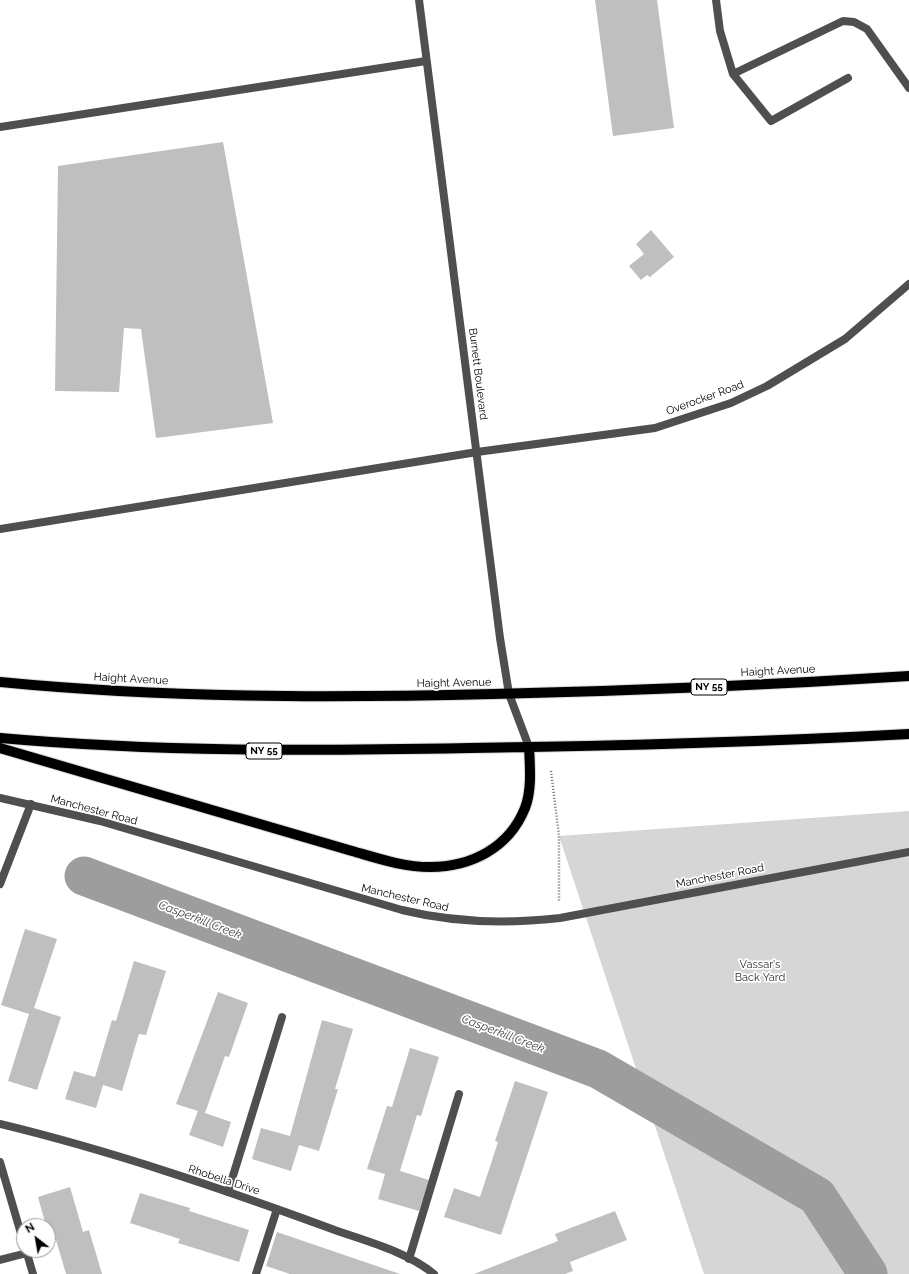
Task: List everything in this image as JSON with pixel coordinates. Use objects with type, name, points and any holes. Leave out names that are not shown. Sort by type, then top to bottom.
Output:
[{"type":"main road","name":"Haight Avenue","points":[[0,682],[105,690],[256,697],[376,697],[698,688],[909,676]]},
{"type":"main road","name":"NY 55","points":[[0,738],[104,746],[199,750],[324,751],[529,748],[760,741],[909,734]]},
{"type":"main road","points":[[0,748],[352,851],[395,862],[428,867],[460,864],[483,856],[501,842],[511,831],[525,808],[528,795],[530,765],[529,748]]},
{"type":"street","name":"Burnett Boulevard","points":[[419,0],[500,638],[509,694],[529,748]]},
{"type":"street","points":[[716,0],[720,31],[733,74],[771,121],[848,78]]},
{"type":"street","points":[[733,74],[843,21],[854,22],[867,29],[909,88]]},
{"type":"street","points":[[0,127],[426,61]]},
{"type":"street","name":"Overocker Road","points":[[0,529],[476,452],[655,428],[731,403],[767,386],[845,339],[909,284]]},
{"type":"street","name":"Manchester Road","points":[[0,798],[100,821],[374,903],[428,916],[479,922],[524,922],[560,918],[909,852]]},
{"type":"street","points":[[0,884],[31,804]]},
{"type":"street","points":[[228,1192],[282,1017]]},
{"type":"street","points":[[409,1259],[459,1094]]},
{"type":"street","name":"Rhobella Drive","points":[[0,1124],[64,1140],[228,1192],[409,1259],[426,1267],[434,1274]]},
{"type":"street","points":[[0,1162],[16,1218]]},
{"type":"street","points":[[256,1274],[277,1209]]},
{"type":"street","points":[[0,1260],[16,1254]]},
{"type":"street","points":[[28,1258],[33,1274]]},
{"type":"path","points":[[551,771],[559,836],[559,902]]},
{"type":"green space","name":"Vassar's Back Yard","points":[[909,811],[909,1274],[704,1274],[559,836]]},
{"type":"building","points":[[595,0],[657,0],[674,128],[613,136]]},
{"type":"building","points":[[223,142],[273,423],[156,438],[141,329],[124,328],[119,392],[55,391],[58,166]]},
{"type":"building","points":[[651,230],[674,257],[650,277],[647,275],[641,280],[629,266],[644,254],[636,244]]},
{"type":"building","points":[[25,929],[57,939],[34,1008],[61,1017],[37,1090],[8,1081],[29,1014],[1,1005]]},
{"type":"building","points":[[134,961],[166,971],[146,1035],[139,1034],[122,1091],[103,1085],[96,1108],[65,1099],[74,1071],[95,1077],[112,1020],[116,1021]]},
{"type":"building","points":[[218,992],[248,1003],[229,1057],[225,1056],[205,1113],[231,1122],[223,1147],[189,1135],[198,1111],[176,1104]]},
{"type":"building","points":[[322,1020],[353,1029],[335,1089],[338,1089],[319,1151],[299,1145],[291,1171],[252,1159],[261,1128],[290,1136]]},
{"type":"building","points":[[410,1048],[439,1057],[421,1116],[417,1115],[400,1171],[429,1180],[419,1211],[378,1199],[385,1174],[367,1169],[387,1106],[392,1107]]},
{"type":"building","points":[[515,1081],[548,1092],[501,1235],[444,1217],[454,1188],[480,1197],[498,1142],[495,1141]]},
{"type":"building","points":[[70,1187],[83,1232],[89,1230],[102,1274],[66,1274],[56,1240],[56,1218],[44,1218],[38,1197]]},
{"type":"building","points":[[140,1193],[190,1208],[189,1211],[249,1230],[239,1262],[178,1243],[180,1239],[130,1223]]},
{"type":"building","points":[[615,1211],[627,1240],[570,1262],[573,1271],[565,1274],[474,1274],[558,1241],[555,1234]]},
{"type":"building","points":[[277,1232],[400,1274],[290,1274],[266,1266]]},
{"type":"waterway","name":"Casperkill Creek","points":[[84,876],[598,1069],[817,1196],[868,1274]]}]
